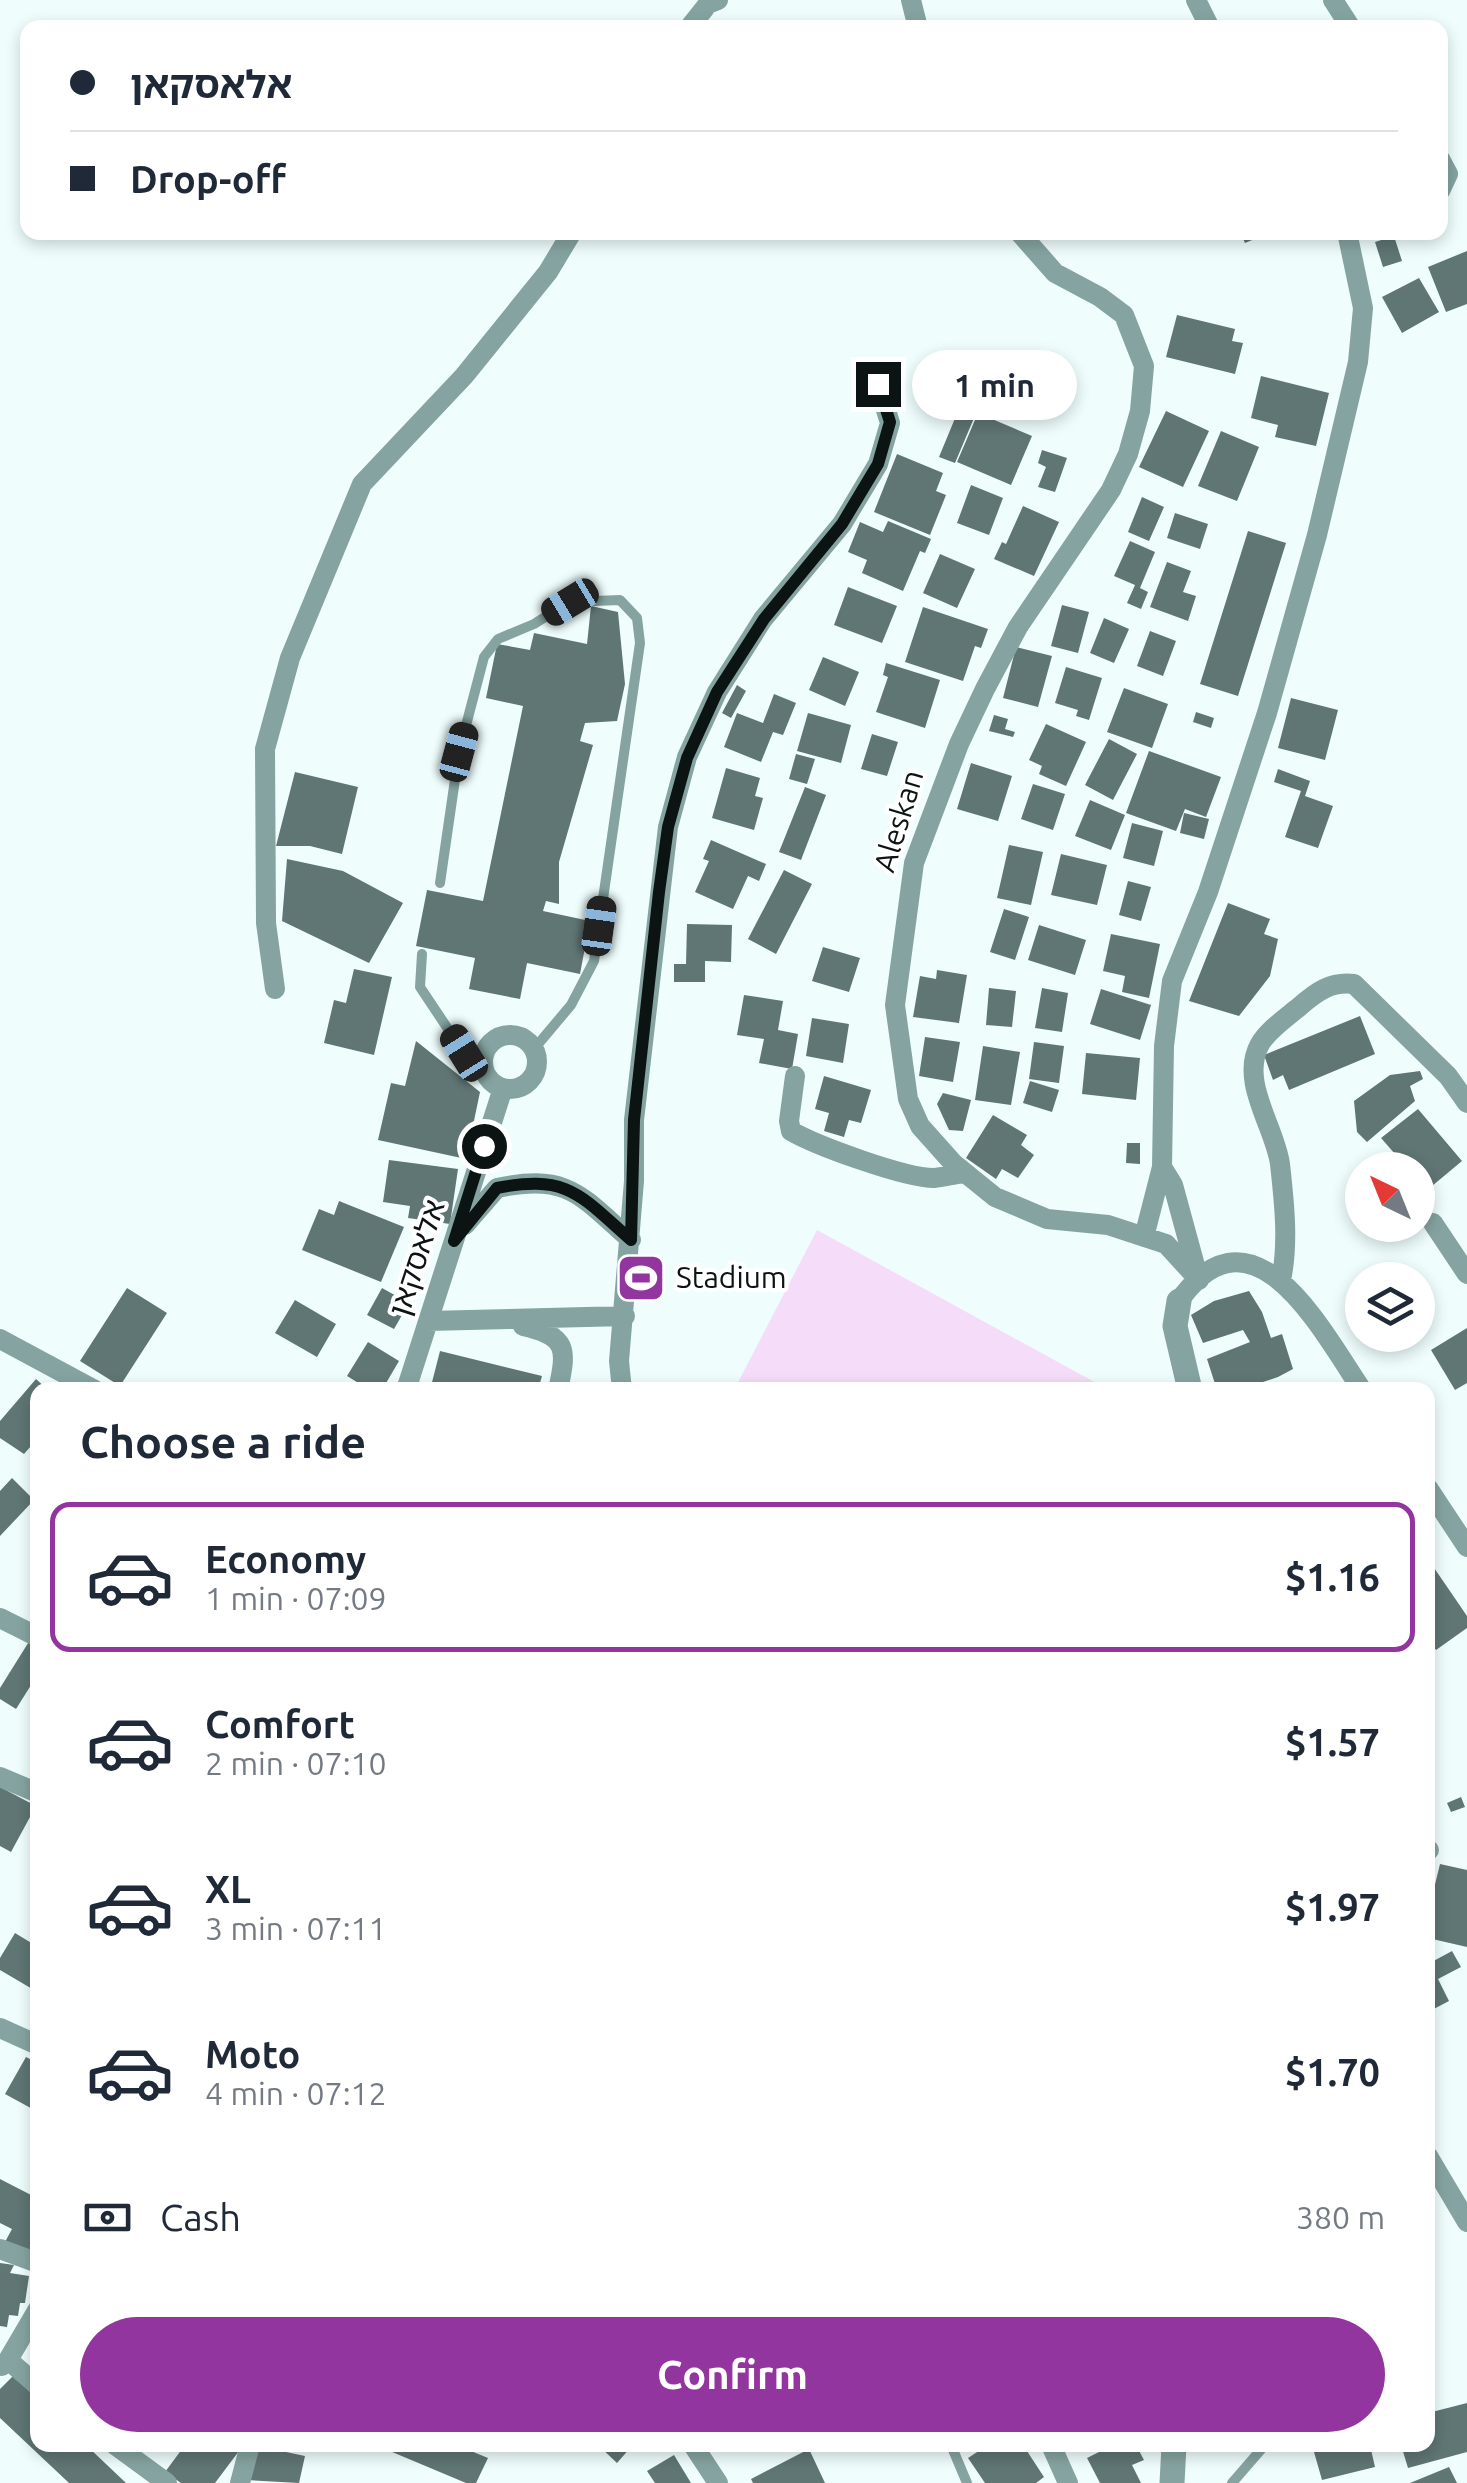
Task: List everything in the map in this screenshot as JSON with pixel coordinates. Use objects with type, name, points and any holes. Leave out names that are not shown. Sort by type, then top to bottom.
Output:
[{"type":"street","points":[[695,20],[708,4],[718,0]]},
{"type":"street","points":[[275,989],[266,923],[265,749],[290,658],[362,484],[464,376],[548,272],[567,240]]},
{"type":"street","name":"Aleskan","points":[[1025,240],[1055,273],[1124,314],[1144,366],[1140,411],[1128,454],[1110,490],[1018,628],[985,688],[959,744],[914,863],[895,1004],[908,1099],[920,1126],[994,1197],[1048,1219],[1108,1225],[1166,1244],[1199,1280]]},
{"type":"street","points":[[1144,1237],[1162,1167],[1164,1046],[1172,981],[1208,892],[1267,713],[1317,535],[1358,362],[1362,308],[1349,240]]},
{"type":"street","points":[[621,1382],[619,1361],[631,1240],[634,1120],[668,827],[687,758],[717,692],[754,633],[842,524],[878,464],[890,422],[878,384]]},
{"type":"street","points":[[1282,1280],[1286,1238],[1279,1160],[1253,1070],[1260,1044],[1315,993],[1339,982],[1354,984],[1448,1076],[1467,1102]]},
{"type":"street","points":[[504,1036],[521,1038],[534,1049],[536,1067],[528,1082],[503,1088],[488,1078],[483,1061],[489,1045],[504,1036]]},
{"type":"street","points":[[795,1076],[789,1121],[791,1131],[807,1141],[931,1178],[966,1173]]},
{"type":"street","name":"אלאסקאן","points":[[409,1382],[503,1088]]},
{"type":"street","points":[[1162,1167],[1173,1185],[1199,1280]]},
{"type":"street","points":[[454,1241],[497,1188],[548,1182],[580,1197],[631,1240]]},
{"type":"street","points":[[1435,1226],[1467,1274]]},
{"type":"street","points":[[1188,1382],[1175,1326],[1179,1301],[1214,1267],[1232,1264],[1266,1268],[1282,1280],[1299,1297],[1357,1382]]},
{"type":"street","points":[[428,1321],[625,1316]]},
{"type":"street","points":[[496,1321],[554,1336],[564,1357],[559,1382]]},
{"type":"street","points":[[0,1338],[80,1382]]},
{"type":"street","points":[[1435,1499],[1467,1547]]},
{"type":"street","points":[[0,1618],[30,1632]]},
{"type":"street","points":[[0,1777],[30,1790]]},
{"type":"street","points":[[0,2028],[30,2041]]},
{"type":"street","points":[[1435,2168],[1467,2222]]},
{"type":"street","points":[[0,2250],[30,2260]]},
{"type":"street","points":[[30,2322],[4,2363],[30,2381]]},
{"type":"street","points":[[124,2452],[166,2483]]},
{"type":"street","points":[[240,2483],[248,2452]]},
{"type":"street","points":[[698,2452],[718,2483]]},
{"type":"street","points":[[1054,2452],[1068,2483]]},
{"type":"street","points":[[1172,2483],[1174,2452]]},
{"type":"lane","points":[[440,883],[459,752],[484,657],[498,639],[534,624],[570,602],[620,600],[636,618],[640,643],[594,961],[570,1004],[534,1049]]},
{"type":"lane","points":[[422,954],[420,987],[464,1053],[483,1061]]},
{"type":"lane","points":[[955,2452],[966,2483]]},
{"type":"lane","points":[[1232,2483],[1259,2452]]},
{"type":"shaded area","points":[[817,1230],[1094,1382],[738,1382]]},
{"type":"building","points":[[1395,240],[1402,261],[1383,267],[1375,242]]},
{"type":"building","points":[[1467,251],[1467,304],[1446,312],[1428,267]]},
{"type":"building","points":[[1419,278],[1439,312],[1402,333],[1382,297]]},
{"type":"building","points":[[1177,315],[1235,329],[1232,341],[1243,343],[1235,374],[1166,357]]},
{"type":"building","points":[[1261,376],[1329,393],[1316,446],[1275,437],[1278,425],[1251,418]]},
{"type":"building","points":[[958,411],[974,418],[955,463],[939,457]]},
{"type":"building","points":[[1166,411],[1209,431],[1183,487],[1139,467]]},
{"type":"building","points":[[978,413],[1032,436],[1011,485],[957,462]]},
{"type":"building","points":[[1221,431],[1259,447],[1237,501],[1198,486]]},
{"type":"building","points":[[1042,450],[1067,458],[1055,492],[1038,487],[1046,467],[1038,463]]},
{"type":"building","points":[[897,454],[943,473],[936,491],[946,495],[930,535],[874,512]]},
{"type":"building","points":[[971,485],[1003,498],[989,535],[957,523]]},
{"type":"building","points":[[1142,497],[1164,507],[1149,541],[1128,532]]},
{"type":"building","points":[[1023,506],[1059,522],[1034,576],[994,559],[1002,542],[1006,544]]},
{"type":"building","points":[[1175,513],[1208,524],[1200,549],[1167,538]]},
{"type":"building","points":[[888,521],[931,539],[925,553],[920,551],[903,591],[862,573],[867,560],[848,552],[860,522],[883,532]]},
{"type":"building","points":[[1248,531],[1286,543],[1238,696],[1200,684]]},
{"type":"building","points":[[1130,541],[1155,552],[1140,588],[1148,592],[1141,609],[1127,603],[1135,585],[1114,576]]},
{"type":"building","points":[[940,554],[975,569],[957,608],[923,593]]},
{"type":"building","points":[[1167,562],[1191,571],[1183,592],[1196,596],[1188,621],[1150,607]]},
{"type":"building","points":[[848,587],[897,606],[882,643],[834,625]]},
{"type":"building","points":[[1062,605],[1089,612],[1078,653],[1051,646]]},
{"type":"building","points":[[591,606],[618,612],[625,684],[617,721],[585,723],[580,741],[593,745],[559,862],[559,904],[546,901],[543,911],[590,921],[580,974],[527,963],[520,999],[469,989],[475,958],[416,946],[427,890],[483,901],[523,706],[486,698],[497,644],[530,650],[534,633],[587,644]]},
{"type":"building","points":[[923,607],[988,629],[981,648],[975,646],[963,681],[905,662]]},
{"type":"building","points":[[1104,618],[1129,629],[1114,663],[1090,653]]},
{"type":"building","points":[[1150,631],[1176,641],[1163,676],[1137,666]]},
{"type":"building","points":[[1016,647],[1052,656],[1038,707],[1003,698]]},
{"type":"building","points":[[823,657],[859,672],[845,706],[809,690]]},
{"type":"building","points":[[886,663],[940,680],[925,728],[876,712],[888,677],[883,675]]},
{"type":"building","points":[[1066,667],[1102,678],[1089,720],[1076,716],[1078,710],[1055,703]]},
{"type":"building","points":[[737,685],[746,691],[731,718],[722,713]]},
{"type":"building","points":[[1124,688],[1168,704],[1152,748],[1107,732]]},
{"type":"building","points":[[774,694],[796,703],[783,735],[773,732],[761,762],[724,747],[737,713],[763,723]]},
{"type":"building","points":[[1291,698],[1338,710],[1325,760],[1278,748]]},
{"type":"building","points":[[1196,712],[1214,718],[1211,728],[1193,722]]},
{"type":"building","points":[[808,713],[851,725],[841,763],[797,751]]},
{"type":"building","points":[[994,715],[1008,719],[1005,729],[1015,732],[1013,737],[989,731]]},
{"type":"building","points":[[1046,724],[1086,742],[1066,786],[1039,774],[1042,766],[1029,760]]},
{"type":"building","points":[[872,734],[898,742],[887,776],[861,769]]},
{"type":"building","points":[[1109,739],[1137,754],[1113,800],[1085,785]]},
{"type":"building","points":[[1149,751],[1221,777],[1206,817],[1185,809],[1187,804],[1176,831],[1126,813]]},
{"type":"building","points":[[796,754],[815,759],[807,784],[789,779]]},
{"type":"building","points":[[971,763],[1012,776],[998,821],[957,809]]},
{"type":"building","points":[[726,768],[760,778],[755,796],[763,798],[754,830],[712,818]]},
{"type":"building","points":[[1278,769],[1310,781],[1305,796],[1333,806],[1318,848],[1285,837],[1301,791],[1274,782]]},
{"type":"building","points":[[295,772],[358,787],[342,854],[310,846],[276,846]]},
{"type":"building","points":[[1033,784],[1065,794],[1053,830],[1021,819]]},
{"type":"building","points":[[805,787],[826,795],[801,860],[779,852]]},
{"type":"building","points":[[1090,800],[1125,815],[1111,850],[1075,836]]},
{"type":"building","points":[[1184,813],[1209,819],[1204,839],[1180,833]]},
{"type":"building","points":[[1132,823],[1163,831],[1154,866],[1123,858]]},
{"type":"building","points":[[711,840],[766,864],[759,881],[748,876],[733,909],[695,892],[709,861],[703,859]]},
{"type":"building","points":[[1009,845],[1043,852],[1031,905],[997,898]]},
{"type":"building","points":[[1061,854],[1107,865],[1097,905],[1051,895]]},
{"type":"building","points":[[287,859],[343,871],[403,903],[369,963],[282,921]]},
{"type":"building","points":[[784,870],[812,884],[776,954],[748,939]]},
{"type":"building","points":[[1128,881],[1151,887],[1141,921],[1119,915]]},
{"type":"building","points":[[1228,903],[1270,919],[1264,934],[1278,939],[1270,976],[1239,1016],[1189,1001]]},
{"type":"building","points":[[1004,909],[1029,917],[1015,960],[990,952]]},
{"type":"building","points":[[687,924],[732,925],[731,962],[705,961],[705,982],[674,982],[674,964],[686,964]]},
{"type":"building","points":[[1039,925],[1086,940],[1075,975],[1028,960]]},
{"type":"building","points":[[1111,934],[1160,944],[1149,998],[1122,992],[1125,976],[1103,971]]},
{"type":"building","points":[[823,947],[860,958],[849,992],[812,981]]},
{"type":"building","points":[[354,969],[392,977],[374,1055],[324,1043],[334,1000],[346,1003]]},
{"type":"building","points":[[937,970],[967,975],[959,1023],[913,1017],[920,976],[936,979]]},
{"type":"building","points":[[989,988],[1016,991],[1012,1027],[986,1025]]},
{"type":"building","points":[[1042,988],[1068,993],[1062,1032],[1035,1028]]},
{"type":"building","points":[[1101,989],[1151,1005],[1140,1040],[1090,1024]]},
{"type":"building","points":[[744,995],[783,1001],[778,1030],[798,1034],[792,1069],[759,1063],[764,1039],[737,1035]]},
{"type":"building","points":[[1360,1016],[1375,1054],[1289,1090],[1283,1075],[1273,1080],[1264,1055]]},
{"type":"building","points":[[812,1018],[849,1024],[843,1063],[806,1056]]},
{"type":"building","points":[[925,1037],[960,1042],[953,1082],[919,1076]]},
{"type":"building","points":[[416,1041],[480,1092],[466,1159],[378,1140],[391,1083],[405,1086]]},
{"type":"building","points":[[1034,1042],[1064,1046],[1059,1083],[1029,1079]]},
{"type":"building","points":[[983,1046],[1020,1052],[1011,1105],[975,1100]]},
{"type":"building","points":[[1086,1053],[1140,1058],[1136,1100],[1082,1094]]},
{"type":"building","points":[[1420,1071],[1423,1079],[1410,1086],[1415,1101],[1367,1142],[1357,1132],[1354,1101],[1390,1075]]},
{"type":"building","points":[[824,1076],[871,1090],[861,1123],[849,1120],[844,1137],[824,1131],[829,1113],[815,1109]]},
{"type":"building","points":[[1030,1081],[1059,1090],[1052,1112],[1023,1103]]},
{"type":"building","points":[[943,1093],[971,1100],[963,1131],[949,1130],[937,1104]]},
{"type":"building","points":[[1418,1109],[1462,1161],[1435,1184],[1435,1152],[1393,1152],[1381,1138]]},
{"type":"building","points":[[993,1115],[1027,1135],[1021,1145],[1034,1155],[1018,1178],[1002,1169],[996,1179],[966,1158]]},
{"type":"building","points":[[1127,1143],[1140,1143],[1140,1164],[1126,1163]]},
{"type":"building","points":[[389,1160],[458,1169],[450,1224],[408,1218],[410,1206],[383,1202]]},
{"type":"building","points":[[339,1201],[404,1227],[381,1282],[302,1250],[319,1209],[334,1215]]},
{"type":"building","points":[[127,1288],[167,1313],[123,1382],[114,1382],[80,1361]]},
{"type":"building","points":[[382,1288],[409,1303],[394,1329],[367,1315]]},
{"type":"building","points":[[1249,1291],[1271,1338],[1282,1334],[1293,1369],[1263,1382],[1214,1382],[1207,1359],[1250,1342],[1243,1330],[1203,1343],[1191,1315],[1214,1301]]},
{"type":"building","points":[[295,1300],[336,1324],[317,1357],[275,1333]]},
{"type":"building","points":[[1467,1328],[1467,1383],[1455,1390],[1432,1352]]},
{"type":"building","points":[[368,1342],[399,1361],[387,1382],[357,1382],[347,1376]]},
{"type":"building","points":[[440,1351],[542,1376],[540,1382],[432,1382]]},
{"type":"building","points":[[30,1386],[30,1447],[24,1454],[0,1438],[0,1421]]},
{"type":"building","points":[[12,1478],[30,1496],[30,1504],[0,1536],[0,1491]]},
{"type":"building","points":[[1435,1569],[1467,1616],[1467,1628],[1436,1650]]},
{"type":"building","points":[[30,1640],[30,1687],[16,1709],[0,1699],[0,1688]]},
{"type":"building","points":[[0,1787],[30,1803],[30,1817],[11,1852],[0,1846]]},
{"type":"building","points":[[1461,1797],[1465,1807],[1451,1812],[1447,1803]]},
{"type":"building","points":[[1440,1864],[1467,1870],[1467,1947],[1435,1940],[1435,1884]]},
{"type":"building","points":[[15,1933],[30,1942],[30,1988],[0,1970],[0,1958]]},
{"type":"building","points":[[1452,1951],[1461,1967],[1438,1979],[1449,2001],[1435,2008],[1435,1960]]},
{"type":"building","points":[[26,2057],[30,2059],[30,2108],[5,2094]]},
{"type":"building","points":[[0,2179],[30,2194],[30,2255],[5,2242],[12,2229],[0,2223]]},
{"type":"building","points":[[0,2263],[14,2265],[10,2273],[29,2276],[25,2303],[20,2303],[18,2316],[9,2315],[7,2327],[0,2326]]},
{"type":"building","points":[[13,2376],[30,2392],[30,2446],[0,2418],[0,2389]]},
{"type":"building","points":[[1467,2403],[1467,2452],[1408,2468],[1403,2452],[1435,2452],[1435,2411]]},
{"type":"building","points":[[36,2452],[93,2452],[126,2483],[69,2483]]},
{"type":"building","points":[[180,2452],[238,2452],[215,2483],[181,2483],[165,2472]]},
{"type":"building","points":[[251,2452],[305,2456],[299,2483],[245,2480]]},
{"type":"building","points":[[392,2452],[473,2452],[488,2458],[476,2483],[466,2483]]},
{"type":"building","points":[[605,2452],[627,2452],[617,2463]]},
{"type":"building","points":[[810,2452],[825,2483],[753,2483],[751,2479]]},
{"type":"building","points":[[977,2452],[1028,2452],[1044,2477],[1036,2483],[985,2483],[968,2458]]},
{"type":"building","points":[[1099,2452],[1140,2452],[1144,2460],[1132,2465],[1141,2483],[1100,2483],[1087,2458]]},
{"type":"building","points":[[1314,2452],[1372,2452],[1375,2467],[1322,2480]]},
{"type":"building","points":[[674,2455],[691,2483],[655,2483],[647,2471]]},
{"type":"building","points":[[1449,2467],[1457,2483],[1410,2483]]},
{"type":"place","name":"Stadium","points":[[641,1278]]},
{"type":"route","points":[[484,1146],[454,1241],[497,1188],[548,1182],[568,1188],[631,1240],[634,1120],[659,892],[668,827],[687,758],[717,692],[764,619],[842,524],[878,464],[890,422],[878,384]]}]
